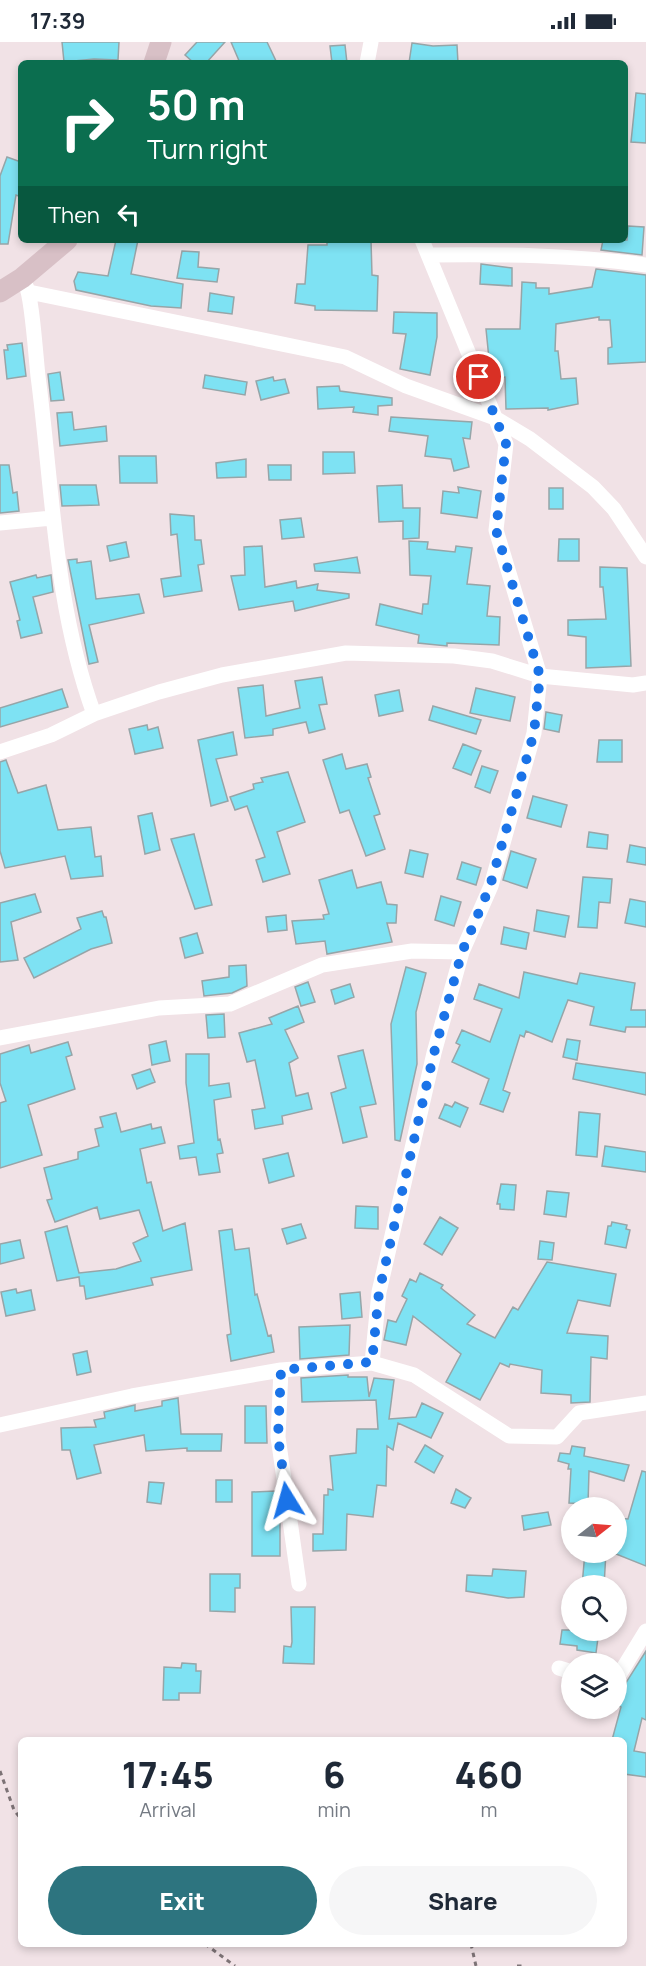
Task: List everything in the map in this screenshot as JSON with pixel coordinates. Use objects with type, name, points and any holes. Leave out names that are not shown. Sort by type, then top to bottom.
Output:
[{"type":"street","points":[[155,60],[161,42]]},
{"type":"street","points":[[368,60],[371,42]]},
{"type":"street","points":[[64,243],[26,285],[46,436],[52,518],[77,668],[94,714]]},
{"type":"street","points":[[372,1362],[379,1292],[434,1053],[462,952],[490,886],[534,733],[540,676],[496,530],[506,444],[423,243]]},
{"type":"street","points":[[429,255],[496,254],[604,259],[646,265]]},
{"type":"street","points":[[0,292],[26,285],[345,357],[405,386],[495,418],[530,439],[592,487],[614,509],[646,557]]},
{"type":"street","points":[[0,523],[52,518]]},
{"type":"street","points":[[0,752],[51,735],[94,714],[222,675],[346,653],[454,656],[492,661],[540,676],[633,685],[646,683]]},
{"type":"street","points":[[0,1038],[159,1008],[230,1005],[322,965],[412,951],[462,952]]},
{"type":"street","points":[[0,1425],[132,1396],[281,1370],[372,1362],[414,1374],[509,1436],[557,1437],[579,1413],[646,1403]]},
{"type":"street","points":[[281,1370],[278,1437],[299,1584]]},
{"type":"street","points":[[627,1662],[646,1631]]},
{"type":"path","points":[[0,1771],[18,1815]]},
{"type":"path","points":[[209,1947],[235,1966]]},
{"type":"path","points":[[472,1947],[476,1966]]},
{"type":"path","points":[[517,1966],[523,1966]]},
{"type":"building","points":[[62,42],[119,42],[118,60],[64,60]]},
{"type":"building","points":[[197,42],[225,42],[209,60],[191,60],[185,55]]},
{"type":"building","points":[[231,42],[267,42],[276,60],[239,60]]},
{"type":"building","points":[[412,43],[433,46],[457,45],[458,60],[409,60]]},
{"type":"building","points":[[345,45],[347,60],[332,60],[330,46]]},
{"type":"building","points":[[636,93],[646,94],[646,143],[631,142]]},
{"type":"building","points":[[7,157],[18,161],[18,196],[16,195],[8,244],[0,244],[0,176]]},
{"type":"building","points":[[628,226],[644,227],[642,255],[601,250],[602,243],[628,243]]},
{"type":"building","points":[[115,243],[137,243],[131,274],[183,284],[181,308],[151,306],[76,290],[74,281],[78,272],[108,276]]},
{"type":"building","points":[[327,243],[371,243],[372,275],[378,276],[377,311],[315,310],[315,306],[295,303],[297,284],[305,284],[308,245],[327,245]]},
{"type":"building","points":[[182,251],[199,252],[198,267],[219,269],[217,282],[177,278]]},
{"type":"building","points":[[481,264],[512,268],[512,286],[480,284]]},
{"type":"building","points":[[596,269],[646,275],[646,362],[608,364],[608,348],[612,347],[610,320],[599,320],[599,317],[556,324],[555,351],[558,351],[561,379],[576,378],[578,404],[548,410],[548,408],[506,409],[505,377],[491,379],[486,329],[520,329],[522,282],[536,283],[536,288],[549,288],[549,294],[592,287]]},
{"type":"building","points":[[210,293],[234,297],[232,314],[208,311]]},
{"type":"building","points":[[394,312],[437,313],[437,337],[430,375],[400,369],[406,334],[393,333]]},
{"type":"building","points":[[22,343],[26,376],[7,379],[4,350],[8,350],[7,345]]},
{"type":"building","points":[[60,372],[64,400],[51,401],[48,374]]},
{"type":"building","points":[[205,375],[247,382],[245,395],[203,388]]},
{"type":"building","points":[[273,377],[274,381],[285,379],[289,393],[261,400],[256,381]]},
{"type":"building","points":[[339,386],[340,391],[392,398],[392,405],[378,406],[378,415],[353,412],[354,407],[318,409],[317,387]]},
{"type":"building","points":[[72,412],[74,430],[106,426],[107,441],[60,446],[57,413]]},
{"type":"building","points":[[391,417],[472,422],[470,439],[463,438],[469,467],[454,471],[451,459],[425,456],[428,436],[389,431]]},
{"type":"building","points":[[323,452],[354,452],[355,473],[323,474]]},
{"type":"building","points":[[119,456],[156,456],[157,483],[120,483]]},
{"type":"building","points":[[246,459],[246,477],[217,478],[216,463]]},
{"type":"building","points":[[0,465],[9,465],[13,493],[17,492],[19,511],[0,513]]},
{"type":"building","points":[[268,465],[291,465],[291,480],[269,480]]},
{"type":"building","points":[[60,485],[96,485],[99,505],[62,506]]},
{"type":"building","points":[[402,485],[403,508],[420,508],[419,538],[403,539],[403,521],[379,522],[377,486]]},
{"type":"building","points":[[458,487],[481,491],[477,518],[441,513],[443,491],[459,493]]},
{"type":"building","points":[[549,488],[563,488],[563,509],[549,509]]},
{"type":"building","points":[[170,514],[194,516],[195,540],[201,540],[204,564],[198,565],[202,591],[164,597],[161,579],[181,576],[177,534],[171,535]]},
{"type":"building","points":[[301,518],[304,537],[282,539],[280,520]]},
{"type":"building","points":[[559,539],[579,539],[579,561],[558,561]]},
{"type":"building","points":[[409,541],[428,542],[427,549],[455,552],[456,546],[472,548],[467,584],[490,586],[487,616],[500,617],[499,645],[447,643],[447,646],[418,643],[419,635],[376,625],[380,604],[422,614],[423,604],[428,604],[431,576],[410,575]]},
{"type":"building","points":[[126,542],[129,557],[110,561],[107,546]]},
{"type":"building","points":[[262,546],[265,587],[296,581],[297,588],[318,584],[317,590],[349,594],[349,598],[295,611],[293,601],[239,610],[231,576],[245,575],[244,547]]},
{"type":"building","points":[[357,557],[360,573],[315,571],[314,564]]},
{"type":"building","points":[[77,559],[77,563],[91,561],[96,599],[139,594],[144,613],[89,625],[98,662],[89,664],[68,560]]},
{"type":"building","points":[[600,567],[627,568],[631,666],[586,668],[586,637],[568,635],[568,620],[606,619],[603,587],[600,587]]},
{"type":"building","points":[[36,575],[37,578],[51,575],[53,592],[33,597],[42,633],[21,638],[17,621],[20,620],[10,582]]},
{"type":"building","points":[[322,677],[327,704],[319,705],[325,729],[309,733],[306,722],[273,729],[273,735],[245,738],[238,688],[263,685],[266,716],[300,708],[295,681]]},
{"type":"building","points":[[476,688],[515,697],[510,721],[470,713]]},
{"type":"building","points":[[62,689],[68,707],[0,727],[0,708]]},
{"type":"building","points":[[399,690],[403,711],[379,716],[375,695]]},
{"type":"building","points":[[433,706],[481,720],[476,734],[429,720]]},
{"type":"building","points":[[546,712],[562,715],[559,732],[544,729]]},
{"type":"building","points":[[147,725],[148,730],[158,727],[163,748],[135,754],[129,729]]},
{"type":"building","points":[[233,732],[237,755],[216,759],[228,801],[211,806],[198,740]]},
{"type":"building","points":[[599,740],[622,740],[622,762],[597,762]]},
{"type":"building","points":[[463,744],[481,751],[471,775],[453,768]]},
{"type":"building","points":[[342,754],[346,769],[367,764],[371,777],[368,778],[380,814],[374,816],[385,849],[366,856],[349,810],[340,813],[323,760]]},
{"type":"building","points":[[6,760],[18,793],[46,785],[58,830],[91,827],[95,857],[101,856],[103,876],[71,879],[65,856],[5,868],[0,851],[0,762]]},
{"type":"building","points":[[482,766],[498,771],[490,793],[475,787]]},
{"type":"building","points":[[288,772],[305,822],[277,832],[290,874],[263,882],[256,860],[265,857],[247,806],[235,810],[230,797],[254,789],[253,784],[263,782],[261,778]]},
{"type":"building","points":[[533,796],[567,805],[561,827],[527,818]]},
{"type":"building","points":[[152,813],[160,850],[145,854],[138,816]]},
{"type":"building","points":[[589,832],[608,835],[607,849],[587,847]]},
{"type":"building","points":[[194,834],[212,905],[195,909],[171,839]]},
{"type":"building","points":[[630,845],[646,848],[646,865],[627,862]]},
{"type":"building","points":[[410,850],[428,854],[423,877],[405,873]]},
{"type":"building","points":[[511,851],[536,859],[527,888],[503,880]]},
{"type":"building","points":[[462,862],[481,868],[476,885],[457,879]]},
{"type":"building","points":[[352,870],[357,888],[381,882],[387,904],[397,905],[396,923],[387,923],[392,942],[327,954],[325,941],[296,944],[292,921],[324,919],[323,915],[329,914],[319,880]]},
{"type":"building","points":[[583,877],[612,879],[610,903],[599,902],[597,928],[578,927]]},
{"type":"building","points":[[35,894],[41,912],[11,922],[18,960],[0,962],[0,903]]},
{"type":"building","points":[[441,896],[461,902],[454,926],[435,920]]},
{"type":"building","points":[[630,899],[646,902],[646,927],[625,923]]},
{"type":"building","points":[[537,910],[569,916],[565,937],[534,931]]},
{"type":"building","points":[[102,911],[106,917],[112,943],[91,949],[34,978],[24,958],[81,929],[77,918]]},
{"type":"building","points":[[286,915],[287,930],[268,932],[266,917]]},
{"type":"building","points":[[504,927],[529,933],[526,949],[501,944]]},
{"type":"building","points":[[197,933],[203,953],[185,958],[180,938]]},
{"type":"building","points":[[246,965],[247,986],[232,993],[204,996],[202,981],[229,977],[229,966]]},
{"type":"building","points":[[406,967],[426,973],[416,1012],[417,1064],[400,1141],[395,1140],[391,1024]]},
{"type":"building","points":[[524,972],[577,984],[580,973],[635,983],[631,1010],[646,1010],[646,1027],[626,1027],[625,1032],[590,1025],[594,1007],[568,1000],[552,1042],[526,1031],[524,1037],[520,1035],[503,1090],[510,1093],[503,1112],[480,1104],[489,1079],[452,1062],[460,1045],[456,1043],[462,1030],[490,1042],[502,1009],[474,999],[479,984],[519,998]]},
{"type":"building","points":[[308,982],[315,1002],[301,1006],[295,987]]},
{"type":"building","points":[[350,984],[354,997],[335,1004],[331,990]]},
{"type":"building","points":[[298,1006],[304,1022],[285,1030],[298,1058],[289,1063],[296,1096],[308,1093],[312,1109],[282,1116],[283,1124],[255,1129],[252,1110],[265,1108],[255,1060],[247,1062],[239,1033],[272,1024],[269,1018]]},
{"type":"building","points":[[224,1014],[225,1037],[208,1038],[206,1015]]},
{"type":"building","points":[[567,1039],[580,1041],[577,1060],[563,1057]]},
{"type":"building","points":[[166,1041],[170,1061],[152,1065],[149,1045]]},
{"type":"building","points":[[68,1042],[72,1055],[66,1057],[75,1089],[28,1105],[42,1155],[0,1168],[0,1103],[6,1101],[0,1083],[0,1054],[29,1045],[31,1053]]},
{"type":"building","points":[[363,1050],[376,1104],[360,1107],[367,1137],[343,1143],[331,1093],[346,1088],[338,1056]]},
{"type":"building","points":[[186,1054],[209,1054],[209,1086],[229,1083],[231,1097],[214,1100],[218,1140],[220,1139],[223,1153],[217,1154],[220,1172],[199,1175],[196,1157],[180,1159],[178,1146],[194,1143],[186,1083]]},
{"type":"building","points":[[576,1063],[646,1073],[646,1095],[573,1079]]},
{"type":"building","points":[[150,1069],[155,1082],[137,1089],[132,1075]]},
{"type":"building","points":[[455,1102],[468,1108],[460,1127],[439,1118],[445,1104],[452,1107]]},
{"type":"building","points":[[579,1112],[600,1114],[597,1157],[576,1155]]},
{"type":"building","points":[[116,1113],[121,1132],[151,1124],[152,1129],[161,1127],[165,1143],[140,1149],[147,1183],[151,1182],[163,1231],[185,1223],[192,1270],[151,1278],[153,1285],[86,1299],[84,1286],[80,1286],[79,1277],[57,1281],[45,1232],[67,1226],[79,1273],[116,1269],[141,1261],[133,1243],[148,1236],[139,1210],[100,1219],[97,1207],[55,1222],[47,1200],[52,1199],[44,1168],[78,1159],[78,1152],[99,1146],[95,1129],[103,1127],[100,1117]]},
{"type":"building","points":[[605,1146],[646,1152],[646,1172],[602,1166]]},
{"type":"building","points":[[288,1153],[294,1176],[269,1183],[263,1159]]},
{"type":"building","points":[[501,1184],[516,1185],[514,1210],[500,1209],[500,1204],[497,1204]]},
{"type":"building","points":[[547,1191],[569,1193],[566,1217],[544,1214]]},
{"type":"building","points":[[356,1206],[378,1207],[378,1229],[355,1228]]},
{"type":"building","points":[[440,1217],[458,1228],[442,1255],[424,1244]]},
{"type":"building","points":[[612,1222],[627,1225],[626,1229],[630,1230],[626,1248],[605,1244],[608,1226],[611,1226]]},
{"type":"building","points":[[301,1224],[306,1238],[287,1244],[282,1229]]},
{"type":"building","points":[[232,1229],[235,1250],[249,1248],[255,1295],[257,1294],[268,1336],[271,1335],[274,1352],[231,1361],[227,1335],[231,1334],[219,1231]]},
{"type":"building","points":[[20,1240],[24,1258],[0,1264],[0,1244]]},
{"type":"building","points":[[540,1241],[554,1243],[552,1260],[538,1259]]},
{"type":"building","points":[[547,1262],[616,1274],[610,1306],[578,1300],[567,1333],[608,1336],[607,1359],[591,1357],[590,1402],[571,1403],[571,1395],[541,1393],[542,1370],[510,1364],[509,1367],[500,1363],[480,1400],[446,1382],[461,1354],[413,1316],[406,1345],[384,1340],[388,1320],[396,1322],[407,1299],[402,1296],[410,1279],[416,1282],[420,1273],[443,1285],[441,1288],[475,1315],[467,1324],[495,1338],[513,1307],[518,1310]]},
{"type":"building","points":[[16,1289],[17,1293],[31,1290],[35,1310],[6,1316],[1,1292]]},
{"type":"building","points":[[360,1292],[362,1317],[342,1319],[340,1294]]},
{"type":"building","points":[[350,1325],[349,1355],[300,1359],[299,1327]]},
{"type":"building","points":[[87,1351],[91,1372],[77,1375],[73,1354]]},
{"type":"building","points":[[348,1375],[348,1377],[367,1377],[369,1397],[374,1378],[394,1380],[389,1419],[416,1417],[422,1403],[443,1413],[431,1438],[398,1423],[393,1450],[387,1446],[386,1486],[377,1485],[373,1517],[347,1514],[346,1550],[313,1551],[313,1534],[323,1534],[324,1495],[328,1495],[328,1489],[333,1490],[330,1456],[356,1453],[357,1429],[378,1429],[376,1400],[302,1402],[301,1378]]},
{"type":"building","points":[[178,1398],[181,1434],[222,1434],[221,1451],[187,1451],[187,1448],[146,1451],[144,1435],[94,1445],[101,1473],[77,1479],[70,1450],[62,1450],[61,1428],[96,1427],[94,1420],[105,1418],[104,1412],[135,1405],[135,1411],[162,1406],[162,1401]]},
{"type":"building","points":[[245,1406],[266,1406],[267,1443],[245,1443]]},
{"type":"building","points":[[425,1445],[443,1456],[434,1473],[415,1462]]},
{"type":"building","points":[[572,1446],[585,1448],[584,1456],[629,1465],[624,1481],[589,1471],[588,1497],[569,1497],[571,1469],[568,1469],[569,1464],[558,1461],[560,1453],[570,1454]]},
{"type":"building","points":[[642,1471],[646,1472],[646,1566],[627,1558],[628,1519]]},
{"type":"building","points":[[216,1480],[232,1480],[232,1502],[216,1502]]},
{"type":"building","points":[[149,1482],[164,1483],[161,1504],[147,1502]]},
{"type":"building","points":[[456,1489],[471,1498],[465,1508],[451,1503]]},
{"type":"building","points":[[276,1491],[280,1518],[280,1556],[252,1556],[252,1492]]},
{"type":"building","points":[[548,1512],[551,1525],[524,1530],[522,1516]]},
{"type":"building","points":[[584,1563],[605,1563],[605,1575],[583,1575]]},
{"type":"building","points":[[493,1569],[526,1571],[524,1597],[508,1598],[466,1591],[467,1575],[492,1576]]},
{"type":"building","points":[[210,1574],[240,1574],[240,1588],[235,1588],[235,1612],[210,1611]]},
{"type":"building","points":[[291,1607],[315,1607],[314,1664],[283,1663],[284,1646],[291,1647],[292,1642]]},
{"type":"building","points":[[561,1637],[561,1641],[598,1641],[596,1653],[577,1650],[577,1646],[560,1644]]},
{"type":"building","points":[[646,1651],[646,1720],[642,1718],[634,1751],[646,1753],[646,1777],[627,1774],[627,1737],[613,1737],[618,1719],[627,1719],[627,1681]]},
{"type":"building","points":[[182,1663],[196,1664],[196,1671],[201,1671],[200,1693],[179,1693],[179,1700],[163,1700],[164,1667],[181,1668]]},
{"type":"route","points":[[287,1500],[278,1437],[281,1370],[372,1362],[379,1292],[434,1053],[462,952],[490,886],[534,733],[540,676],[496,530],[506,444],[479,377]]}]
